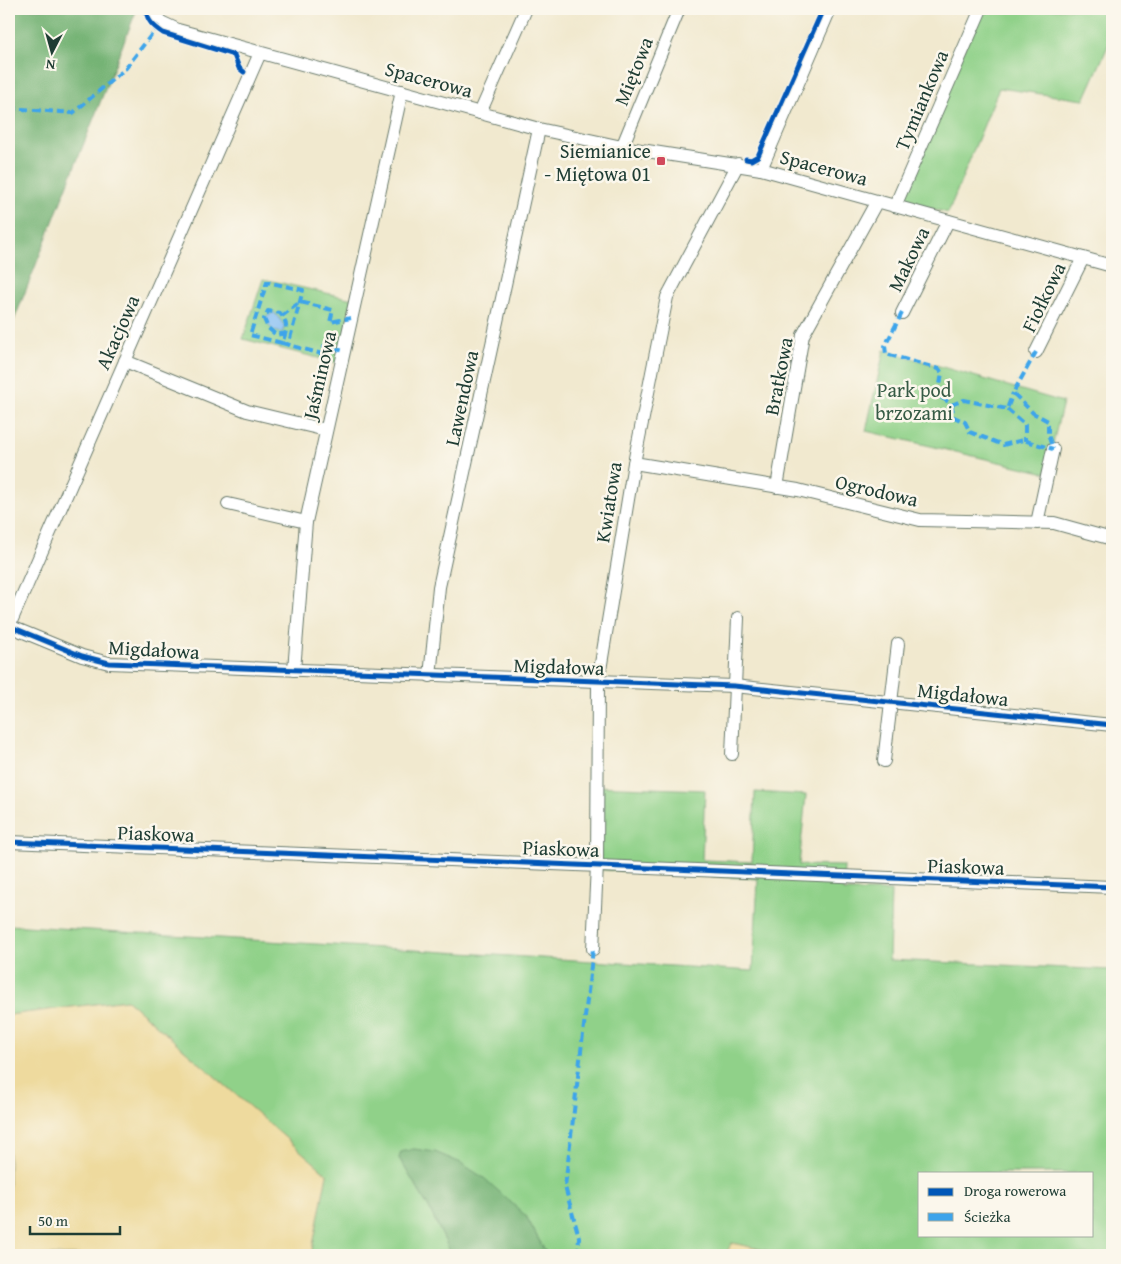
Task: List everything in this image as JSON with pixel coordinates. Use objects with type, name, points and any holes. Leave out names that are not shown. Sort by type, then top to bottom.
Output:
[{"type":"street","name":"Spacerowa","points":[[154,9],[153,13],[161,22],[178,30],[539,129],[622,147],[761,169],[1112,266]]},
{"type":"street","points":[[480,113],[526,9]]},
{"type":"street","name":"Miętowa","points":[[622,147],[678,9]]},
{"type":"street","points":[[761,169],[830,9]]},
{"type":"street","name":"Tymiankowa","points":[[896,206],[981,9]]},
{"type":"street","name":"Akacjowa","points":[[9,626],[260,53]]},
{"type":"street","name":"Jaśminowa","points":[[294,670],[306,522],[402,91]]},
{"type":"street","name":"Lawendowa","points":[[430,676],[439,588],[539,129]]},
{"type":"street","name":"Kwiatowa","points":[[597,865],[598,682],[634,462],[667,297],[738,164]]},
{"type":"street","name":"Bratkowa","points":[[777,487],[803,335],[877,201]]},
{"type":"street","name":"Makowa","points":[[902,313],[948,221]]},
{"type":"street","name":"Fiołkowa","points":[[1036,352],[1083,258]]},
{"type":"street","points":[[125,361],[247,411],[326,430]]},
{"type":"street","points":[[1037,523],[1053,449]]},
{"type":"street","name":"Ogrodowa","points":[[634,462],[777,487],[920,520],[1054,523],[1112,539]]},
{"type":"street","points":[[228,504],[306,522]]},
{"type":"street","points":[[732,754],[738,618]]},
{"type":"street","name":"Migdałowa","points":[[9,626],[82,656],[109,663],[735,686],[1112,725]]},
{"type":"street","points":[[884,761],[898,644]]},
{"type":"street","name":"Piaskowa","points":[[9,842],[1112,887]]},
{"type":"street","name":"Piaskowa","points":[[593,949],[597,865]]},
{"type":"green space","points":[[9,9],[137,9],[9,333]]},
{"type":"green space","points":[[981,9],[1112,9],[1112,37],[1084,100],[999,88],[948,213],[899,200]]},
{"type":"green space","points":[[263,279],[353,299],[338,363],[243,339]]},
{"type":"green space","name":"Park pod brzozami","points":[[884,350],[1063,402],[1046,473],[866,431]]},
{"type":"green space","points":[[592,786],[705,790],[702,860],[752,862],[755,792],[806,795],[799,865],[844,866],[843,891],[891,891],[889,960],[1112,970],[1112,1255],[787,1255],[732,1243],[725,1255],[547,1255],[526,1216],[399,1158],[428,1206],[452,1255],[311,1255],[327,1174],[127,1000],[9,1015],[9,925],[753,971],[758,879],[591,869]]},
{"type":"green space","points":[[414,1149],[435,1152],[461,1163],[484,1178],[526,1216],[547,1255],[452,1255],[428,1206],[399,1158],[401,1152]]},
{"type":"sand","points":[[127,1000],[327,1174],[311,1255],[9,1255],[9,1015]]},
{"type":"sand","points":[[732,1243],[787,1255],[725,1255]]},
{"type":"water","points":[[274,312],[285,326],[282,333],[274,331],[269,326],[266,317]]},
{"type":"marked path","points":[[9,108],[73,113],[126,68],[161,22]]},
{"type":"marked path","points":[[282,343],[250,335],[267,282],[303,290],[288,346]]},
{"type":"marked path","points":[[282,316],[300,302],[333,310],[330,322],[351,318]]},
{"type":"marked path","points":[[286,333],[276,335],[268,328],[264,319],[268,311],[280,313],[285,321],[286,331],[285,335],[282,343],[322,354],[324,346],[344,351]]},
{"type":"marked path","points":[[902,313],[885,346],[886,354],[939,369],[942,373],[938,396],[951,403],[954,417],[965,422],[970,432],[1003,445],[1023,440],[1053,449]]},
{"type":"marked path","points":[[1036,352],[1013,393],[1033,413],[1048,421],[1048,435],[1053,449]]},
{"type":"marked path","points":[[951,405],[964,400],[1007,409],[1013,393]]},
{"type":"marked path","points":[[1007,409],[1025,425],[1025,441]]},
{"type":"marked path","points":[[578,1255],[579,1237],[565,1187],[593,949]]},
{"type":"cycle path","points":[[146,9],[151,23],[163,33],[234,55],[239,68],[244,72]]},
{"type":"cycle path","points":[[746,159],[751,160],[758,156],[823,9]]},
{"type":"cycle path","points":[[9,626],[82,656],[109,663],[734,686],[1112,725]]},
{"type":"cycle path","points":[[9,842],[1112,887]]},
{"type":"place","name":"Siemianice - Miętowa 01","points":[[661,161]]}]
